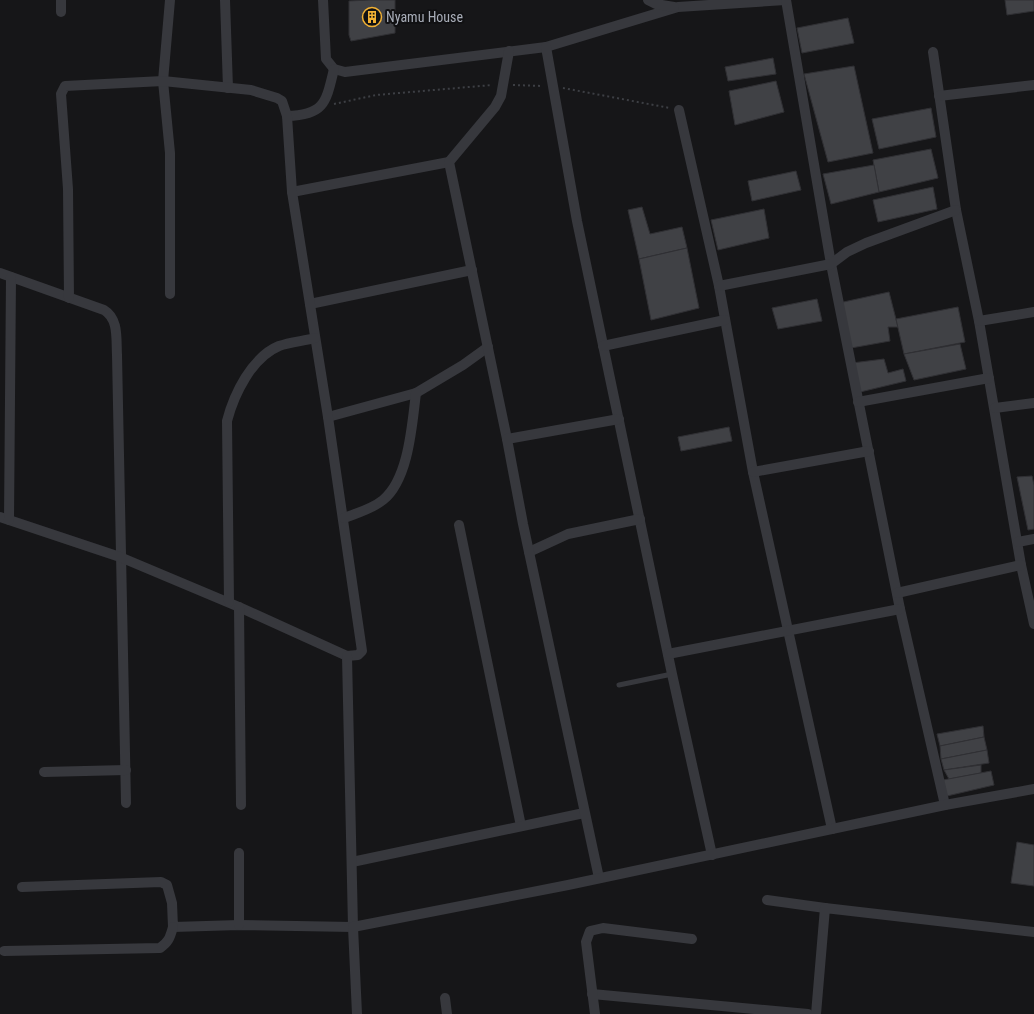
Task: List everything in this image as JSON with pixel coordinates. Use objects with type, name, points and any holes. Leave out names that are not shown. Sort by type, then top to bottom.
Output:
[{"type":"street","points":[[61,0],[61,12]]},
{"type":"street","points":[[170,0],[163,81],[170,153],[170,294]]},
{"type":"street","points":[[225,0],[228,88]]},
{"type":"street","points":[[323,0],[326,59],[334,69],[345,72],[546,47],[678,7]]},
{"type":"street","points":[[648,0],[656,4],[678,7],[785,0],[831,264],[858,402],[900,609],[945,805]]},
{"type":"street","points":[[546,47],[577,221],[672,674],[712,855]]},
{"type":"street","points":[[292,192],[449,162],[495,107],[501,96],[509,51]]},
{"type":"street","points":[[933,52],[956,210],[979,320],[1022,565],[1034,624]]},
{"type":"street","points":[[287,116],[312,113],[321,106],[329,91],[334,69]]},
{"type":"street","points":[[11,277],[4,518],[120,557],[229,602],[347,656],[358,655],[362,651],[363,644],[292,192],[287,116],[282,101],[251,90],[163,81],[69,84],[62,89],[61,110],[68,189],[69,298]]},
{"type":"street","points":[[939,96],[1034,85]]},
{"type":"street","points":[[679,110],[719,286],[753,472],[832,829]]},
{"type":"street","points":[[449,162],[529,552],[599,878]]},
{"type":"street","points":[[719,286],[831,264],[847,252],[866,243],[956,210]]},
{"type":"street","points":[[310,304],[472,270]]},
{"type":"street","points":[[0,273],[104,310],[112,315],[115,324],[117,355],[126,803]]},
{"type":"street","points":[[979,320],[1034,312]]},
{"type":"street","points":[[603,346],[725,320]]},
{"type":"street","points":[[229,602],[227,421],[230,410],[254,366],[265,354],[279,346],[315,338]]},
{"type":"street","points":[[328,417],[416,393],[457,370],[488,347]]},
{"type":"street","points":[[858,402],[989,378]]},
{"type":"street","points":[[344,518],[374,506],[384,500],[394,489],[408,447],[416,393]]},
{"type":"street","points":[[995,408],[1034,403]]},
{"type":"street","points":[[507,439],[619,419]]},
{"type":"street","points":[[753,472],[868,451]]},
{"type":"street","points":[[529,552],[568,534],[640,519]]},
{"type":"street","points":[[459,525],[521,826]]},
{"type":"street","points":[[1018,542],[1034,539]]},
{"type":"street","points":[[897,593],[1022,565]]},
{"type":"street","points":[[239,607],[241,805]]},
{"type":"street","points":[[668,654],[900,609]]},
{"type":"street","points":[[347,656],[356,1014]]},
{"type":"street","points":[[44,772],[126,770]]},
{"type":"street","points":[[173,927],[239,925],[354,927],[712,855],[945,805],[1034,789]]},
{"type":"street","points":[[352,862],[584,812]]},
{"type":"street","points":[[239,853],[239,925]]},
{"type":"street","points":[[4,951],[160,948],[167,943],[173,927],[170,892],[167,885],[161,882],[22,887]]},
{"type":"street","points":[[767,900],[1034,932]]},
{"type":"street","points":[[816,1014],[825,908]]},
{"type":"street","points":[[595,1014],[586,942],[590,931],[603,928],[692,939]]},
{"type":"street","points":[[592,994],[808,1014]]},
{"type":"street","points":[[445,998],[447,1014]]},
{"type":"lane","points":[[619,685],[672,674]]},
{"type":"building","name":"Nyamu House","points":[[395,0],[395,33],[351,41],[349,35],[349,1]]},
{"type":"building","points":[[1005,0],[1034,0],[1034,11],[1007,15]]},
{"type":"building","points":[[848,18],[854,43],[802,53],[797,28]]},
{"type":"building","points":[[773,58],[776,74],[728,81],[725,67]]},
{"type":"building","points":[[854,66],[873,153],[828,162],[804,74]]},
{"type":"building","points":[[776,81],[784,112],[735,125],[729,91]]},
{"type":"building","points":[[931,108],[936,137],[879,149],[872,119]]},
{"type":"building","points":[[931,149],[938,178],[879,192],[873,160]]},
{"type":"building","points":[[874,165],[879,192],[831,204],[823,174]]},
{"type":"building","points":[[796,171],[801,190],[752,201],[748,181]]},
{"type":"building","points":[[933,187],[937,209],[878,222],[873,200]]},
{"type":"building","points":[[642,207],[650,234],[682,227],[687,248],[639,259],[628,210]]},
{"type":"building","points":[[764,209],[769,238],[718,250],[711,220]]},
{"type":"building","points":[[687,248],[699,308],[651,320],[639,259]]},
{"type":"building","points":[[889,292],[898,327],[888,327],[890,341],[851,348],[839,303]]},
{"type":"building","points":[[817,299],[822,321],[778,329],[772,308]]},
{"type":"building","points":[[958,307],[965,342],[904,354],[896,319]]},
{"type":"building","points":[[960,344],[966,369],[914,380],[904,354]]},
{"type":"building","points":[[884,359],[888,373],[903,369],[906,381],[860,392],[852,363]]},
{"type":"building","points":[[729,427],[732,441],[681,451],[678,437]]},
{"type":"building","points":[[1032,476],[1034,485],[1034,529],[1028,530],[1017,477]]},
{"type":"building","points":[[983,726],[984,737],[940,746],[937,734]]},
{"type":"building","points":[[984,737],[987,750],[941,759],[940,746]]},
{"type":"building","points":[[987,750],[989,763],[944,770],[941,759]]},
{"type":"building","points":[[981,765],[981,773],[949,779],[944,770]]},
{"type":"building","points":[[991,771],[994,785],[947,796],[943,780]]},
{"type":"building","points":[[1017,842],[1034,845],[1034,886],[1011,883]]},
{"type":"place","name":"Nyamu House","points":[[372,17]]}]
